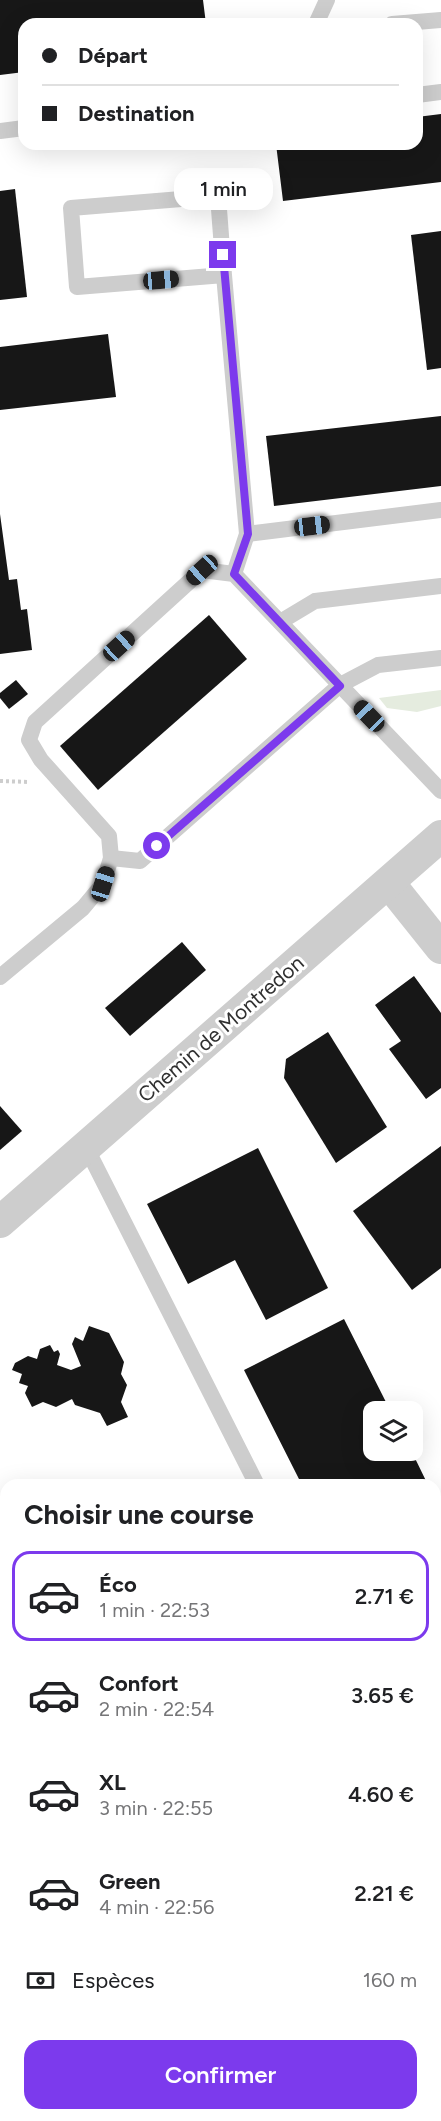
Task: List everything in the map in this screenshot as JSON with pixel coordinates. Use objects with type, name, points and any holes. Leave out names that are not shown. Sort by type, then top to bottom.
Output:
[{"type":"street","name":"Chemin de Montredon","points":[[0,1222],[441,836]]},
{"type":"street","points":[[389,882],[441,948]]},
{"type":"lane","points":[[321,18],[327,0]]},
{"type":"lane","points":[[423,21],[441,20]]},
{"type":"lane","points":[[423,94],[441,92]]},
{"type":"lane","points":[[0,131],[18,129]]},
{"type":"lane","points":[[224,275],[77,287],[71,208],[218,196],[248,534],[234,574]]},
{"type":"lane","points":[[248,534],[441,510]]},
{"type":"lane","points":[[0,977],[83,908],[103,884],[111,858],[109,836],[41,759],[29,740],[35,722],[202,570],[234,574],[441,791]]},
{"type":"lane","points":[[280,622],[315,601],[441,586]]},
{"type":"lane","points":[[111,858],[140,861],[340,686],[378,665],[441,658]]},
{"type":"lane","points":[[86,1147],[254,1479]]},
{"type":"shaded area","points":[[441,690],[441,706],[417,712],[387,708],[379,698]]},
{"type":"building","points":[[0,0],[203,0],[205,18],[18,18],[18,73],[0,75]]},
{"type":"building","points":[[441,114],[441,182],[283,201],[277,150],[423,150],[423,116]]},
{"type":"building","points":[[15,189],[27,297],[0,300],[0,191]]},
{"type":"building","points":[[441,231],[441,368],[427,370],[411,235]]},
{"type":"building","points":[[108,334],[116,397],[0,410],[0,347]]},
{"type":"building","points":[[441,416],[441,486],[274,506],[266,436]]},
{"type":"building","points":[[0,514],[9,580],[17,579],[21,610],[27,609],[32,650],[0,654]]},
{"type":"building","points":[[209,615],[247,659],[98,790],[60,746]]},
{"type":"building","points":[[16,680],[28,694],[9,709],[0,698],[0,693]]},
{"type":"building","points":[[182,942],[206,970],[130,1036],[105,1008]]},
{"type":"building","points":[[414,976],[441,1013],[441,1088],[426,1099],[389,1049],[401,1041],[375,1005]]},
{"type":"building","points":[[328,1032],[387,1127],[336,1163],[284,1078],[286,1059]]},
{"type":"building","points":[[0,1106],[22,1131],[0,1150]]},
{"type":"building","points":[[441,1146],[441,1268],[412,1290],[353,1211]]},
{"type":"building","points":[[258,1148],[328,1288],[266,1320],[235,1260],[188,1284],[147,1204]]},
{"type":"building","points":[[344,1319],[385,1401],[363,1401],[363,1461],[416,1461],[425,1479],[299,1479],[244,1370]]},
{"type":"building","points":[[89,1326],[109,1333],[124,1362],[121,1374],[127,1385],[121,1402],[128,1417],[107,1426],[100,1413],[75,1405],[72,1399],[56,1407],[43,1402],[32,1407],[25,1393],[28,1386],[19,1383],[22,1374],[12,1370],[15,1363],[28,1356],[37,1359],[40,1349],[50,1345],[54,1352],[58,1350],[60,1354],[57,1365],[71,1370],[81,1366],[72,1344],[75,1337],[83,1341]]},
{"type":"route","points":[[157,846],[340,686],[234,574],[248,534],[223,255]]}]
